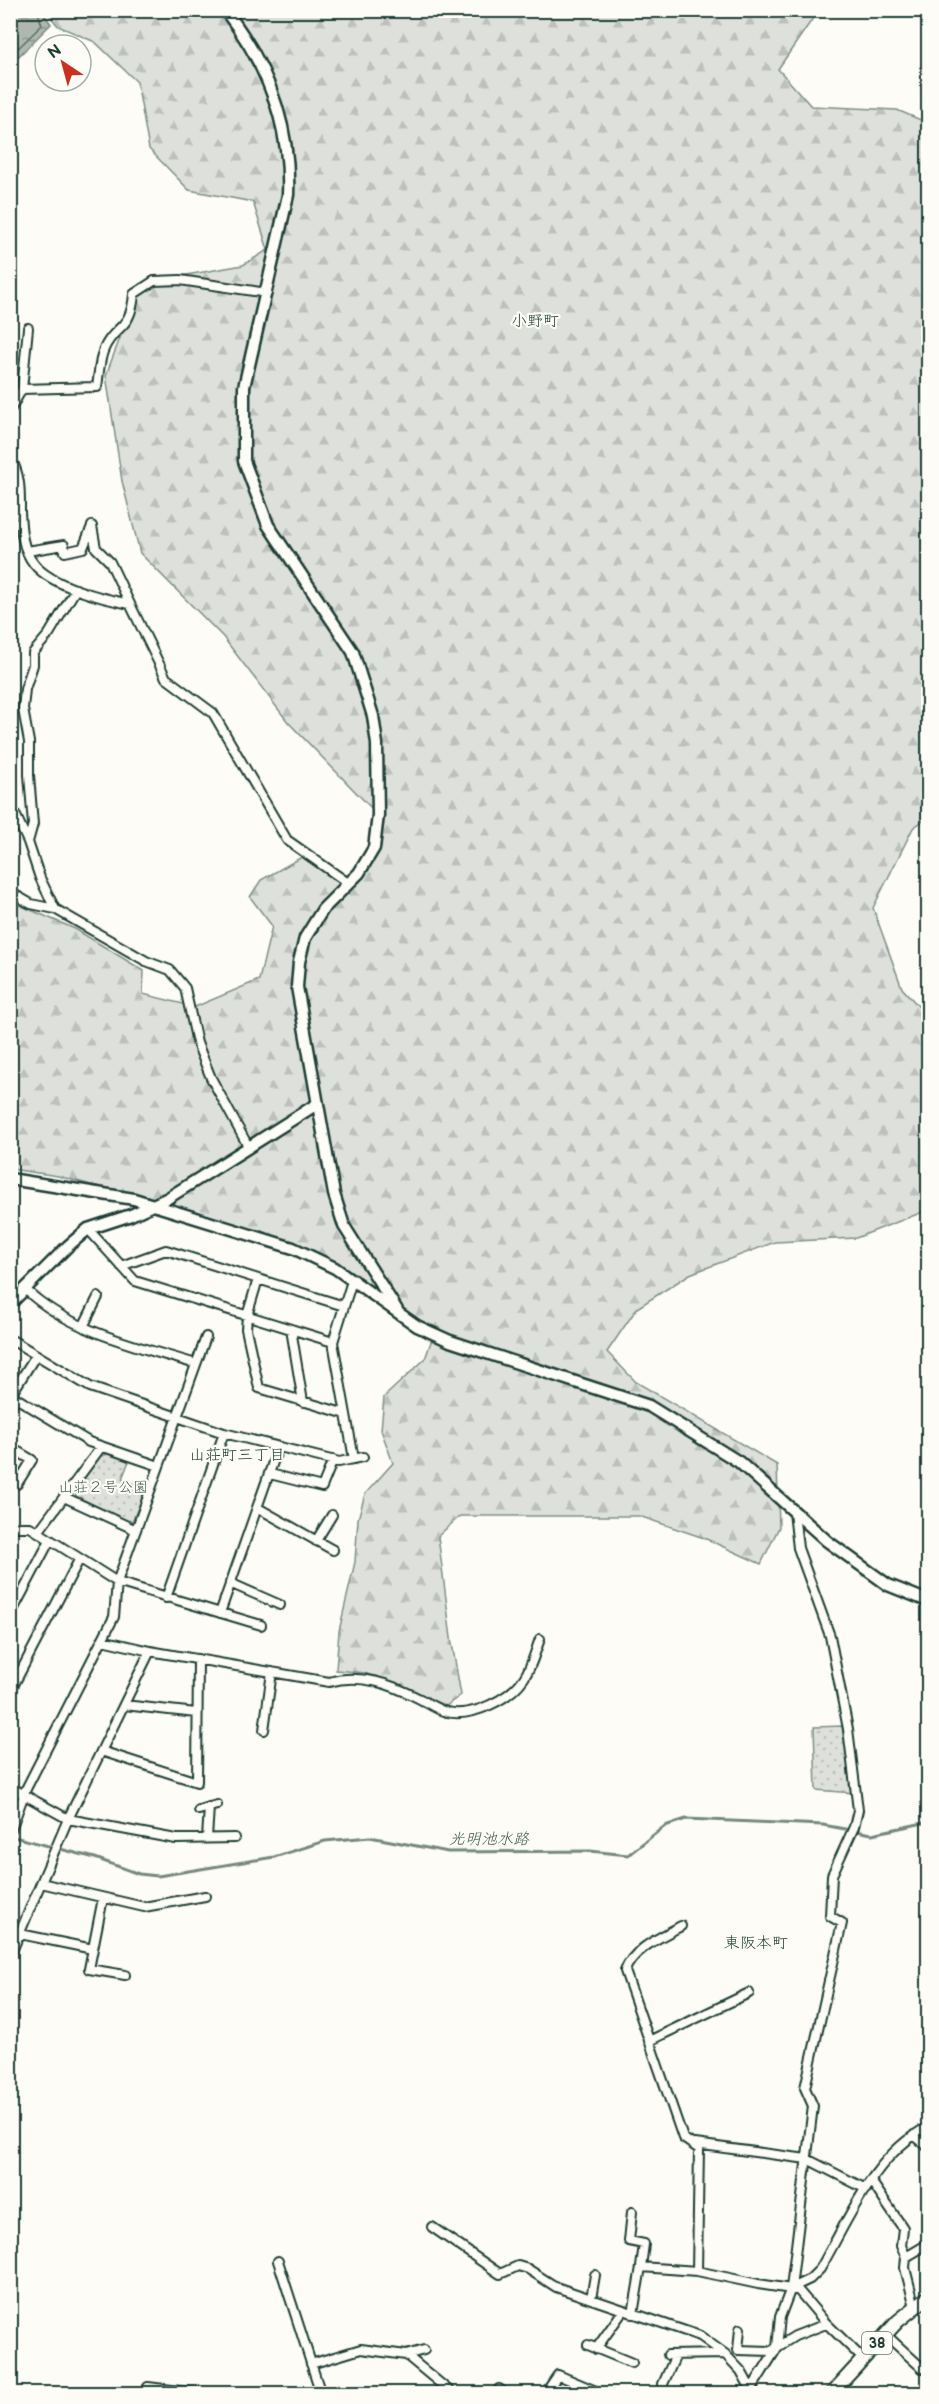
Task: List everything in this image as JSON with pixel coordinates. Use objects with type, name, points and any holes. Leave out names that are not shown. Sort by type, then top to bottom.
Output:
[{"type":"main road","name":"38","points":[[831,2394],[885,2334],[928,2297]]},
{"type":"street","points":[[225,10],[257,56],[272,90],[283,126],[289,163],[288,195],[244,387],[244,461],[268,525],[353,652],[373,716],[377,744],[378,815],[374,848],[359,873],[322,909],[305,938],[298,962],[300,1013],[334,1194],[344,1226],[397,1310]]},
{"type":"street","points":[[22,389],[97,387],[104,349],[127,323],[133,312],[134,294],[154,281],[180,280],[267,292]]},
{"type":"street","points":[[10,410],[22,389],[28,328]]},
{"type":"street","points":[[10,458],[18,475],[21,524],[27,551],[38,568],[96,597],[130,604]]},
{"type":"street","points":[[10,524],[21,524]]},
{"type":"street","points":[[27,551],[64,545],[64,552],[74,552],[83,548],[92,526],[96,548],[110,562],[166,678],[213,713],[287,840],[348,883]]},
{"type":"street","points":[[28,842],[33,824],[29,742],[23,709],[25,689],[33,665],[33,653],[49,634],[76,589]]},
{"type":"street","points":[[10,803],[28,842],[40,879],[55,909]]},
{"type":"street","points":[[10,892],[31,903],[55,909],[146,961],[170,970],[185,988],[197,1043],[211,1078],[248,1146]]},
{"type":"street","points":[[10,1304],[88,1229],[155,1204],[317,1104]]},
{"type":"street","points":[[10,1179],[120,1196],[155,1204],[293,1248],[355,1280],[417,1326],[450,1341],[650,1406],[739,1462],[827,1541],[888,1585],[928,1601]]},
{"type":"street","points":[[88,1229],[135,1281],[333,1342]]},
{"type":"street","points":[[122,1266],[166,1250],[344,1306]]},
{"type":"street","points":[[258,1279],[247,1316],[246,1329],[259,1388],[346,1414]]},
{"type":"street","points":[[10,1340],[90,1387],[176,1417],[278,1448],[333,1460],[358,1458],[346,1414],[333,1342],[351,1284],[355,1280]]},
{"type":"street","points":[[25,1289],[45,1308],[108,1337],[196,1364]]},
{"type":"street","points":[[84,1325],[98,1297]]},
{"type":"street","points":[[291,1329],[303,1402]]},
{"type":"street","points":[[10,1832],[24,1795],[114,1617],[117,1582],[206,1337]]},
{"type":"street","points":[[36,1355],[11,1395],[88,1442],[159,1466]]},
{"type":"street","points":[[166,1598],[224,1433]]},
{"type":"street","points":[[10,1447],[32,1460],[17,1484],[10,1479]]},
{"type":"street","points":[[38,1532],[101,1447]]},
{"type":"street","points":[[220,1613],[278,1448]]},
{"type":"street","points":[[270,1474],[322,1487],[333,1460]]},
{"type":"street","points":[[64,1497],[136,1530]]},
{"type":"street","points":[[258,1508],[333,1550]]},
{"type":"street","points":[[432,2227],[439,2235],[500,2274],[518,2266],[528,2269],[556,2287],[700,2336],[725,2354],[752,2391],[777,2348],[780,2317],[791,2288],[813,2106],[805,2088],[842,1923],[830,1916],[832,1875],[853,1830],[858,1810],[848,1729],[830,1636],[798,1548],[794,1512]]},
{"type":"street","points":[[316,1541],[332,1515]]},
{"type":"street","points":[[10,1527],[30,1527],[117,1582],[261,1625]]},
{"type":"street","points":[[10,1616],[50,1540]]},
{"type":"street","points":[[10,1692],[80,1560]]},
{"type":"street","points":[[230,1583],[280,1605]]},
{"type":"street","points":[[102,1640],[150,1651],[329,1682],[348,1678],[370,1679],[416,1696],[447,1712],[471,1713],[491,1704],[518,1685],[530,1667],[540,1639]]},
{"type":"street","points":[[10,1956],[68,1819],[150,1651]]},
{"type":"street","points":[[102,1751],[197,1782],[198,1659]]},
{"type":"street","points":[[264,1730],[272,1672]]},
{"type":"street","points":[[124,1705],[196,1713]]},
{"type":"street","points":[[10,1787],[68,1819],[176,1839],[236,1838]]},
{"type":"street","points":[[199,1810],[213,1806],[207,1838]]},
{"type":"street","points":[[41,1883],[144,1907],[205,1896]]},
{"type":"street","points":[[104,1898],[89,1969],[125,1975]]},
{"type":"street","points":[[681,1926],[648,1945],[627,1965],[625,1971],[683,2138],[695,2144],[807,2159],[866,2190]]},
{"type":"street","points":[[20,1934],[93,1949]]},
{"type":"street","points":[[649,2041],[750,1993]]},
{"type":"street","points":[[791,2288],[810,2279],[820,2269],[871,2181],[903,2142],[928,2127]]},
{"type":"street","points":[[914,2135],[928,2147]]},
{"type":"street","points":[[695,2144],[699,2149],[700,2176],[697,2271]]},
{"type":"street","points":[[871,2181],[903,2228],[901,2246],[906,2257],[907,2280],[915,2307]]},
{"type":"street","points":[[632,2212],[629,2241],[644,2244],[633,2314]]},
{"type":"street","points":[[906,2257],[928,2244]]},
{"type":"street","points":[[278,2262],[321,2394]]},
{"type":"street","points":[[641,2267],[697,2271],[798,2290],[826,2324],[863,2359]]},
{"type":"street","points":[[591,2299],[595,2275]]},
{"type":"street","points":[[596,2349],[623,2311]]},
{"type":"street","points":[[740,2329],[738,2350],[771,2351],[795,2336],[826,2324]]},
{"type":"street","points":[[885,2334],[922,2368]]},
{"type":"street","points":[[588,2344],[632,2363]]},
{"type":"street","points":[[311,2364],[361,2349],[406,2355],[424,2350]]},
{"type":"street","points":[[666,2393],[663,2384],[672,2355],[725,2354]]},
{"type":"street","points":[[406,2355],[453,2394]]},
{"type":"street","points":[[545,2394],[558,2375],[603,2394]]},
{"type":"street","points":[[148,2387],[204,2394]]},
{"type":"green space","points":[[46,11],[818,11],[778,69],[811,106],[897,110],[928,123],[928,817],[913,828],[873,908],[902,988],[928,1017],[928,1210],[856,1238],[775,1242],[690,1274],[637,1308],[607,1352],[636,1382],[777,1465],[779,1527],[761,1564],[704,1538],[639,1516],[460,1516],[438,1536],[461,1695],[446,1706],[365,1673],[336,1670],[339,1631],[355,1562],[358,1519],[365,1494],[393,1463],[381,1430],[384,1397],[425,1359],[435,1330],[367,1285],[299,1247],[188,1211],[58,1176],[11,1169],[10,901],[75,929],[144,971],[143,994],[195,1007],[259,980],[272,926],[250,897],[261,880],[302,857],[345,886],[373,848],[378,815],[288,722],[223,637],[140,553],[122,481],[106,375],[131,309],[143,287],[158,280],[243,265],[268,250],[253,202],[189,190],[149,149],[137,82],[93,41],[93,33],[74,33],[58,26]]},
{"type":"green space","name":"山荘２号公園","points":[[108,1454],[129,1461],[122,1479],[146,1488],[133,1520],[129,1522],[76,1496],[75,1491],[101,1456]]},
{"type":"green space","points":[[842,1726],[853,1793],[816,1790],[814,1727]]},
{"type":"water","points":[[11,10],[42,11],[51,24],[42,33],[33,33],[33,42],[11,64]]},
{"type":"waterway","name":"光明池水路","points":[[10,1836],[95,1858],[139,1874],[158,1876],[274,1857],[325,1841],[370,1837],[448,1852],[590,1851],[628,1855],[665,1826],[686,1819],[823,1825],[872,1834],[928,1822]]},
{"type":"district","name":"小野町","points":[[535,321]]},
{"type":"district","name":"山荘町三丁目","points":[[237,1455]]},
{"type":"district","name":"東阪本町","points":[[756,1943]]}]
